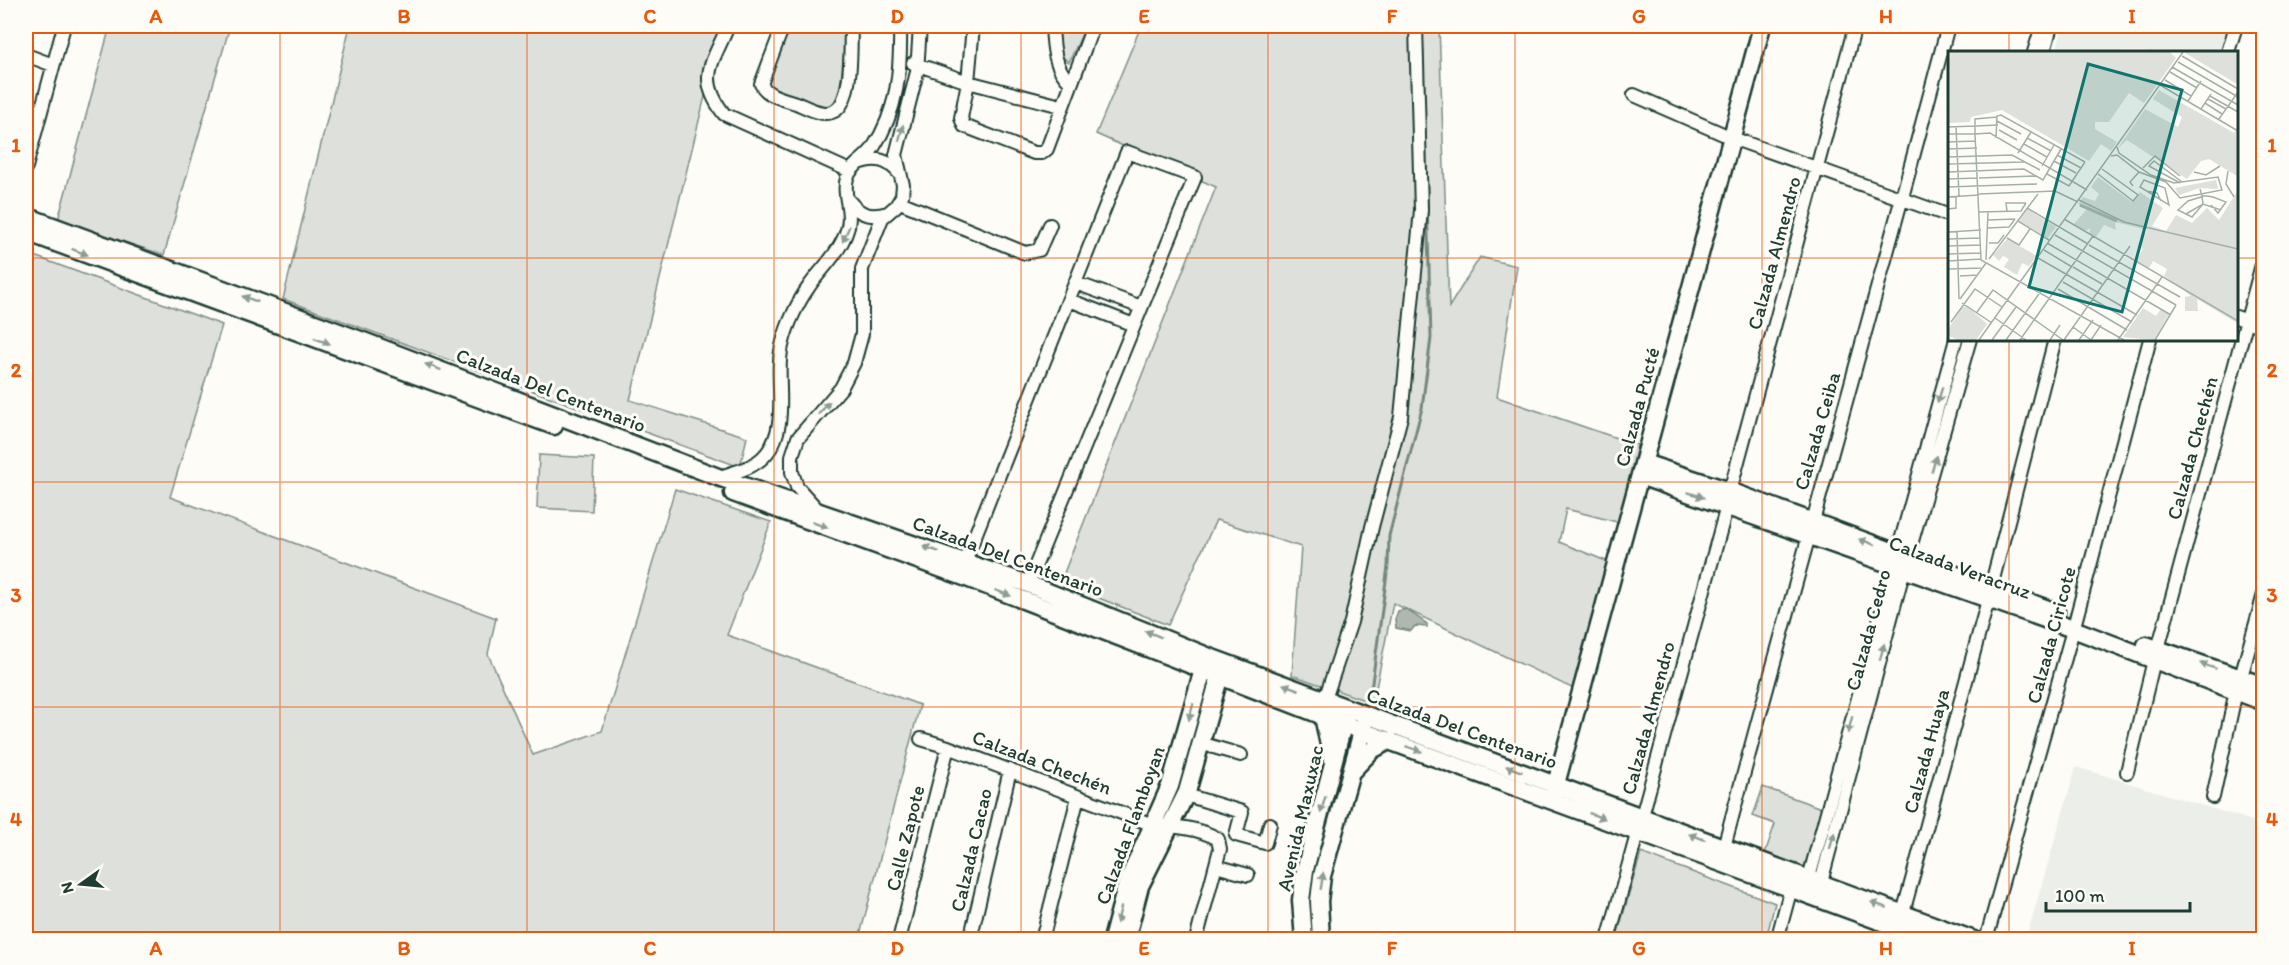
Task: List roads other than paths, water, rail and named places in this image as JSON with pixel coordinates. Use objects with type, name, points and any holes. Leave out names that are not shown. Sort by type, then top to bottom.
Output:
[{"type":"main road","name":"Calzada Pucté","points":[[1554,792],[1762,26]]},
{"type":"main road","name":"Calzada Del Centenario","points":[[26,216],[366,342],[688,471],[964,577],[1222,669],[1640,824],[1809,888],[1931,939]]},
{"type":"main road","name":"Calzada Del Centenario","points":[[26,232],[688,471],[718,477],[819,510],[1028,584],[1205,663]]},
{"type":"main road","name":"Calzada Veracruz","points":[[1642,470],[1809,528],[2238,684],[2264,702]]},
{"type":"main road","name":"Calzada Flamboyan","points":[[1112,939],[1127,883],[1170,786],[1205,663]]},
{"type":"main road","name":"Calzada Flamboyan","points":[[1125,939],[1140,886],[1186,795],[1222,669]]},
{"type":"main road","name":"Calzada Veracruz","points":[[2238,684],[2264,686]]},
{"type":"main road","points":[[1324,707],[1341,771],[1390,740]]},
{"type":"main road","name":"Avenida Maxuxac","points":[[1322,939],[1319,901],[1322,876],[1331,844],[1341,771],[1345,716]]},
{"type":"main road","name":"Calzada Del Centenario","points":[[1364,723],[1390,740],[1554,792]]},
{"type":"main road","name":"Avenida Maxuxac","points":[[1304,939],[1301,900],[1313,839],[1364,723]]},
{"type":"main road","name":"Calzada Del Centenario","points":[[1640,824],[1724,847],[1809,888],[1902,913],[1974,939]]},
{"type":"main road","points":[[1313,839],[1331,844]]},
{"type":"street","points":[[26,167],[64,26]]},
{"type":"street","points":[[728,26],[707,81],[711,97],[724,114],[850,171]]},
{"type":"street","points":[[783,26],[761,84],[770,94],[823,113],[832,112],[841,105],[848,86],[850,26]]},
{"type":"street","points":[[718,477],[740,471],[767,453],[778,429],[778,367],[783,340],[807,289],[843,242],[850,224],[849,201],[845,190],[850,171],[872,151],[886,125],[895,101],[901,60],[900,26]]},
{"type":"street","points":[[819,510],[797,487],[792,472],[792,456],[798,438],[835,395],[854,363],[862,334],[862,269],[870,242],[882,218],[900,202],[903,185],[896,155],[919,64],[920,26]]},
{"type":"street","points":[[972,26],[969,82],[961,118],[964,126],[1034,153],[1042,153],[1047,149],[1070,82],[1093,26]]},
{"type":"street","points":[[1052,26],[1053,48],[1062,74],[1070,82]]},
{"type":"street","points":[[1324,707],[1351,622],[1372,527],[1401,417],[1421,210],[1416,26]]},
{"type":"street","name":"Calzada Almendro","points":[[1608,939],[1855,26]]},
{"type":"street","name":"Calzada Ceiba","points":[[1724,847],[1809,528],[1903,199],[1948,26]]},
{"type":"street","points":[[2034,51],[2042,26]]},
{"type":"street","points":[[2044,51],[2051,26]]},
{"type":"street","points":[[2228,51],[2236,26]]},
{"type":"street","points":[[26,55],[53,65]]},
{"type":"street","points":[[901,60],[969,82],[1062,106]]},
{"type":"street","points":[[1634,95],[1732,138],[1948,215]]},
{"type":"street","points":[[965,561],[1127,152],[1195,177],[1028,584]]},
{"type":"street","points":[[861,162],[872,159],[883,160],[892,165],[900,174]]},
{"type":"street","points":[[849,201],[856,210],[866,215],[888,213]]},
{"type":"street","points":[[900,202],[1025,253],[1039,250],[1050,225]]},
{"type":"street","name":"Calzada Chechén","points":[[2241,319],[2264,257]]},
{"type":"street","points":[[1076,283],[1141,307]]},
{"type":"street","points":[[1069,300],[1134,325]]},
{"type":"street","points":[[2241,319],[2264,327]]},
{"type":"street","name":"Calzada Cedro","points":[[1777,939],[1809,888],[1900,561],[1956,340]]},
{"type":"street","name":"Calzada Cedro","points":[[1900,561],[1970,340]]},
{"type":"street","name":"Calzada Huaya","points":[[1902,913],[2055,340]]},
{"type":"street","name":"Calzada Ciricote","points":[[1986,939],[2074,624],[2150,340]]},
{"type":"street","name":"Calzada Chechén","points":[[2127,772],[2236,340]]},
{"type":"street","points":[[2212,797],[2238,684],[2264,594]]},
{"type":"street","name":"Calzada Chechén","points":[[921,740],[948,747],[1153,825],[1172,826],[1210,835],[1218,839],[1220,849],[1216,866]]},
{"type":"street","points":[[1200,743],[1241,755]]},
{"type":"street","name":"Calle Zapote","points":[[899,939],[948,747]]},
{"type":"street","name":"Calzada Cacao","points":[[970,939],[1010,771]]},
{"type":"street","points":[[1186,795],[1242,812],[1236,835],[1265,843],[1270,824]]},
{"type":"street","points":[[1042,939],[1078,797]]},
{"type":"street","points":[[1196,939],[1216,866],[1248,875]]},
{"type":"waterway","points":[[1371,690],[1388,566],[1389,536],[1422,408],[1431,338],[1422,26]]}]
